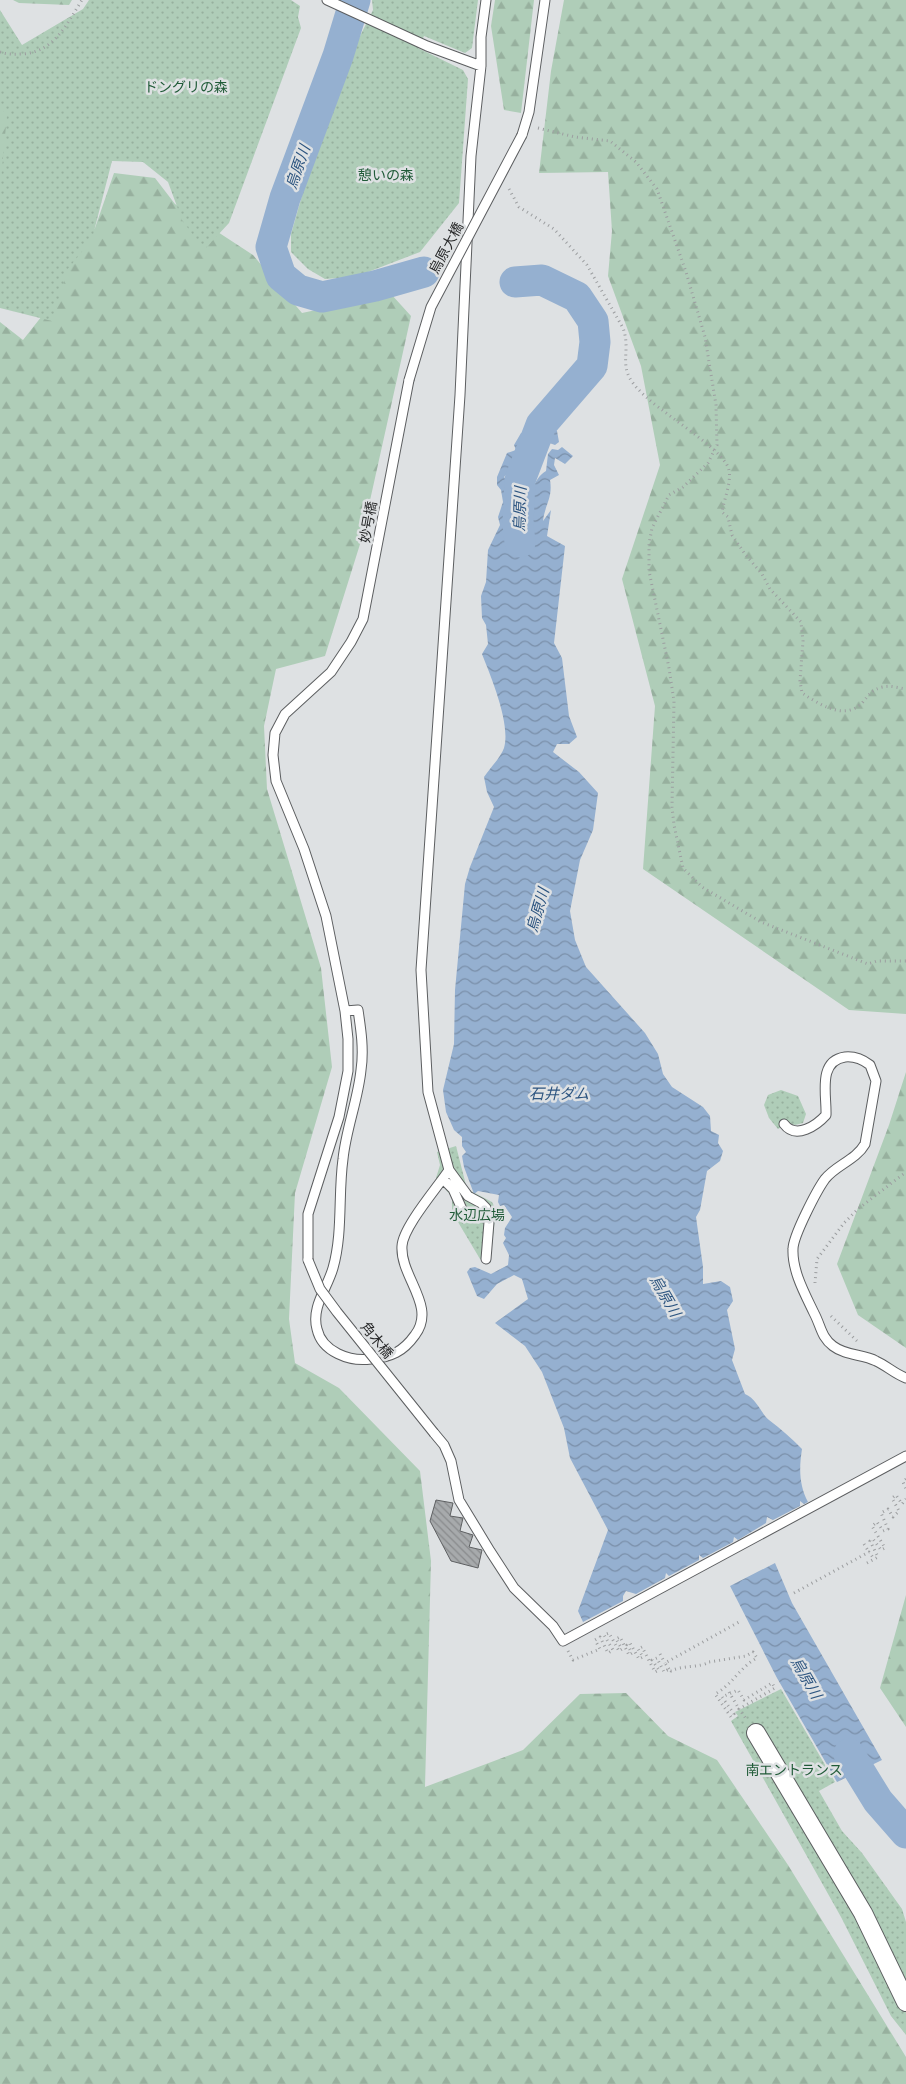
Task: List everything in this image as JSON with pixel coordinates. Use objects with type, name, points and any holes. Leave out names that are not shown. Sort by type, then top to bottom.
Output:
[{"type":"street","points":[[756,1733],[863,1913],[906,2002]]},
{"type":"lane","points":[[326,0],[427,46],[481,66]]},
{"type":"lane","points":[[486,0],[471,156],[460,395],[420,970],[428,1092],[449,1170],[468,1196],[486,1208],[489,1222],[486,1259]]},
{"type":"lane","name":"烏原大橋","points":[[394,457],[409,380],[431,307],[522,135],[529,112],[545,0]]},
{"type":"lane","name":"妙号橋","points":[[345,1011],[326,916],[304,850],[276,781],[275,733],[285,714],[331,672],[346,650],[362,619],[394,457]]},
{"type":"lane","points":[[345,1011],[358,1010],[362,1034],[362,1070],[341,1175],[333,1269],[316,1309],[317,1330],[326,1348],[357,1361],[392,1357],[407,1346],[417,1334],[422,1324],[423,1309],[404,1262],[402,1247],[405,1232],[449,1170]]},
{"type":"lane","name":"角木橋","points":[[345,1011],[348,1071],[339,1117],[308,1214],[306,1234],[308,1260],[320,1289],[336,1312],[444,1445],[451,1461],[459,1500],[514,1588],[553,1626],[563,1641],[906,1456]]},
{"type":"lane","points":[[784,1124],[787,1128],[798,1131],[810,1129],[826,1115],[825,1078],[827,1070],[839,1058],[852,1056],[870,1065],[875,1074],[876,1088],[865,1144],[861,1151],[836,1168],[826,1178],[812,1202],[792,1250],[803,1292],[818,1320],[821,1334],[834,1347],[852,1355],[876,1361],[892,1372],[906,1378]]},
{"type":"lane","points":[[443,1179],[453,1189],[465,1216]]},
{"type":"path","points":[[0,52],[7,55],[46,49],[63,31],[82,0]]},
{"type":"path","points":[[525,124],[575,137],[610,141],[636,162],[657,189],[686,272],[705,337],[716,405],[717,445],[708,462],[682,487],[669,495],[652,528],[649,544],[649,571],[670,668],[674,701],[672,807],[683,868],[702,887],[761,922],[868,964],[877,961],[906,961]]},
{"type":"path","points":[[506,184],[519,208],[554,229],[587,265],[623,328],[627,339],[625,369],[637,389],[714,450],[728,467],[729,477],[722,512],[728,517],[732,535],[762,574],[770,590],[801,622],[803,641],[800,681],[802,694],[822,707],[842,712],[860,705],[872,690],[884,686],[906,690]]},
{"type":"path","points":[[816,1290],[817,1259],[844,1223],[858,1209],[906,1172]]},
{"type":"path","points":[[826,1312],[876,1361]]},
{"type":"path","points":[[906,1480],[903,1482],[906,1489]]},
{"type":"path","points":[[867,1562],[878,1557],[870,1541],[873,1539],[881,1550],[885,1548],[872,1526],[877,1522],[883,1531],[888,1529],[881,1514],[888,1509],[893,1517],[900,1511],[892,1498],[896,1495],[902,1504],[906,1499]]},
{"type":"path","points":[[864,1544],[874,1559]]},
{"type":"path","points":[[794,1593],[869,1552]]},
{"type":"path","points":[[665,1663],[739,1622]]},
{"type":"path","points":[[582,1656],[600,1649],[595,1640],[600,1637],[608,1653],[613,1650],[604,1635],[609,1633],[619,1651],[622,1649],[616,1639],[620,1638],[629,1655],[632,1653],[627,1645],[630,1643],[639,1659],[643,1657],[638,1649],[642,1647],[655,1672],[659,1670],[652,1660],[657,1658],[664,1672],[669,1669],[671,1671],[689,1665],[705,1665],[708,1662],[746,1656],[753,1652],[757,1658],[734,1676],[724,1690],[715,1694],[731,1717],[734,1714],[722,1697],[738,1690],[744,1700],[772,1683],[775,1688],[739,1709]]},
{"type":"path","points":[[660,1654],[669,1669]]},
{"type":"path","points":[[729,1693],[756,1733]]},
{"type":"green space","points":[[13,0],[72,0],[69,5],[19,3]]},
{"type":"green space","name":"ドングリの森","points":[[89,0],[291,0],[300,6],[298,17],[301,28],[229,223],[204,250],[182,220],[168,182],[143,162],[112,161],[92,239],[68,269],[52,321],[0,308],[0,189],[7,115],[0,108],[0,10],[22,45],[83,9]]},
{"type":"green space","name":"憩いの森","points":[[372,0],[478,0],[472,48],[465,53],[424,36],[418,48],[463,70],[468,79],[459,203],[420,252],[355,277],[325,279],[308,269],[291,252],[291,234],[322,126],[356,44],[373,10]]},
{"type":"green space","points":[[495,0],[534,0],[521,113],[504,110],[491,26]]},
{"type":"green space","points":[[564,0],[906,0],[906,1014],[849,1010],[643,869],[655,706],[622,579],[660,465],[641,366],[608,276],[612,231],[608,172],[539,173],[551,71]]},
{"type":"green space","points":[[0,102],[11,115],[0,225]]},
{"type":"green space","points":[[114,173],[155,178],[175,204],[253,255],[302,313],[391,294],[411,316],[361,541],[325,656],[276,669],[264,726],[267,789],[321,968],[332,1067],[295,1193],[289,1319],[295,1363],[339,1388],[420,1471],[431,1561],[425,1787],[523,1750],[580,1694],[626,1693],[668,1736],[717,1760],[788,1865],[906,2057],[906,2084],[0,2084],[0,322],[23,340],[49,307],[62,265],[95,228]]},
{"type":"green space","points":[[906,1072],[906,1348],[858,1315],[837,1264],[889,1125]]},
{"type":"green space","points":[[781,1090],[798,1096],[806,1114],[803,1123],[795,1125],[788,1123],[778,1129],[769,1118],[764,1105],[768,1095]]},
{"type":"green space","name":"水辺広場","points":[[456,1146],[467,1189],[492,1202],[496,1210],[490,1263],[480,1259],[452,1212],[452,1197],[436,1178],[440,1165],[437,1152]]},
{"type":"green space","points":[[906,1595],[906,1727],[880,1688]]},
{"type":"green space","name":"南エントランス","points":[[781,1689],[835,1782],[819,1791],[842,1831],[862,1853],[902,1909],[906,1922],[906,2035],[891,2016],[841,1917],[731,1721],[738,1716],[735,1712]]},
{"type":"water","name":"石井ダム","points":[[535,423],[542,434],[546,427],[551,426],[557,431],[559,442],[555,445],[544,441],[546,450],[541,453],[536,450],[533,438],[530,445],[519,451],[518,462],[504,477],[506,480],[521,464],[532,456],[531,485],[512,491],[525,505],[538,478],[546,471],[548,454],[552,449],[558,450],[562,447],[573,456],[565,464],[555,458],[554,465],[559,475],[550,480],[550,496],[543,521],[551,510],[547,536],[565,546],[554,643],[562,658],[569,716],[577,737],[569,744],[557,744],[553,752],[579,772],[598,793],[593,830],[580,860],[570,911],[575,940],[586,967],[645,1033],[658,1054],[663,1074],[672,1087],[703,1107],[710,1116],[711,1131],[719,1135],[718,1143],[723,1151],[720,1161],[707,1171],[700,1210],[696,1217],[703,1267],[703,1284],[721,1281],[730,1287],[733,1301],[727,1310],[735,1349],[732,1360],[745,1394],[753,1399],[769,1420],[802,1449],[800,1476],[808,1502],[804,1504],[800,1501],[800,1506],[773,1520],[767,1517],[766,1523],[738,1540],[734,1537],[733,1542],[703,1558],[699,1555],[699,1560],[669,1576],[666,1573],[665,1578],[636,1594],[626,1591],[623,1601],[583,1622],[578,1611],[608,1530],[570,1458],[564,1428],[542,1372],[525,1346],[495,1323],[528,1299],[522,1279],[514,1275],[497,1284],[484,1299],[477,1296],[467,1272],[470,1268],[475,1267],[491,1274],[508,1265],[509,1255],[503,1243],[506,1238],[504,1235],[505,1228],[512,1217],[504,1205],[500,1206],[498,1202],[499,1195],[478,1191],[474,1194],[464,1167],[462,1156],[466,1152],[462,1146],[462,1137],[454,1130],[446,1112],[443,1090],[454,1044],[455,990],[465,884],[494,807],[487,792],[484,777],[503,751],[505,738],[505,726],[499,701],[482,654],[488,644],[486,625],[482,618],[481,596],[486,582],[488,550],[500,525],[498,517],[503,502],[501,490],[497,485],[497,477],[507,453],[516,450],[514,445],[521,433],[528,432],[527,428],[530,426],[531,429],[535,428]]},
{"type":"water","points":[[775,1563],[792,1603],[882,1760],[837,1782],[777,1678],[730,1586]]},
{"type":"building","points":[[436,1500],[453,1503],[450,1516],[463,1518],[460,1531],[473,1535],[469,1547],[482,1550],[478,1568],[451,1561],[430,1521]]},
{"type":"waterway","name":"烏原川","points":[[355,0],[338,56],[285,198],[271,247],[281,276],[298,290],[322,297],[375,286],[424,272]]},
{"type":"waterway","name":"烏原川","points":[[515,282],[542,280],[577,297],[593,321],[595,342],[592,366],[541,425],[520,480],[518,524],[520,542]]},
{"type":"waterway","name":"烏原川","points":[[849,1754],[878,1801],[906,1833]]}]
